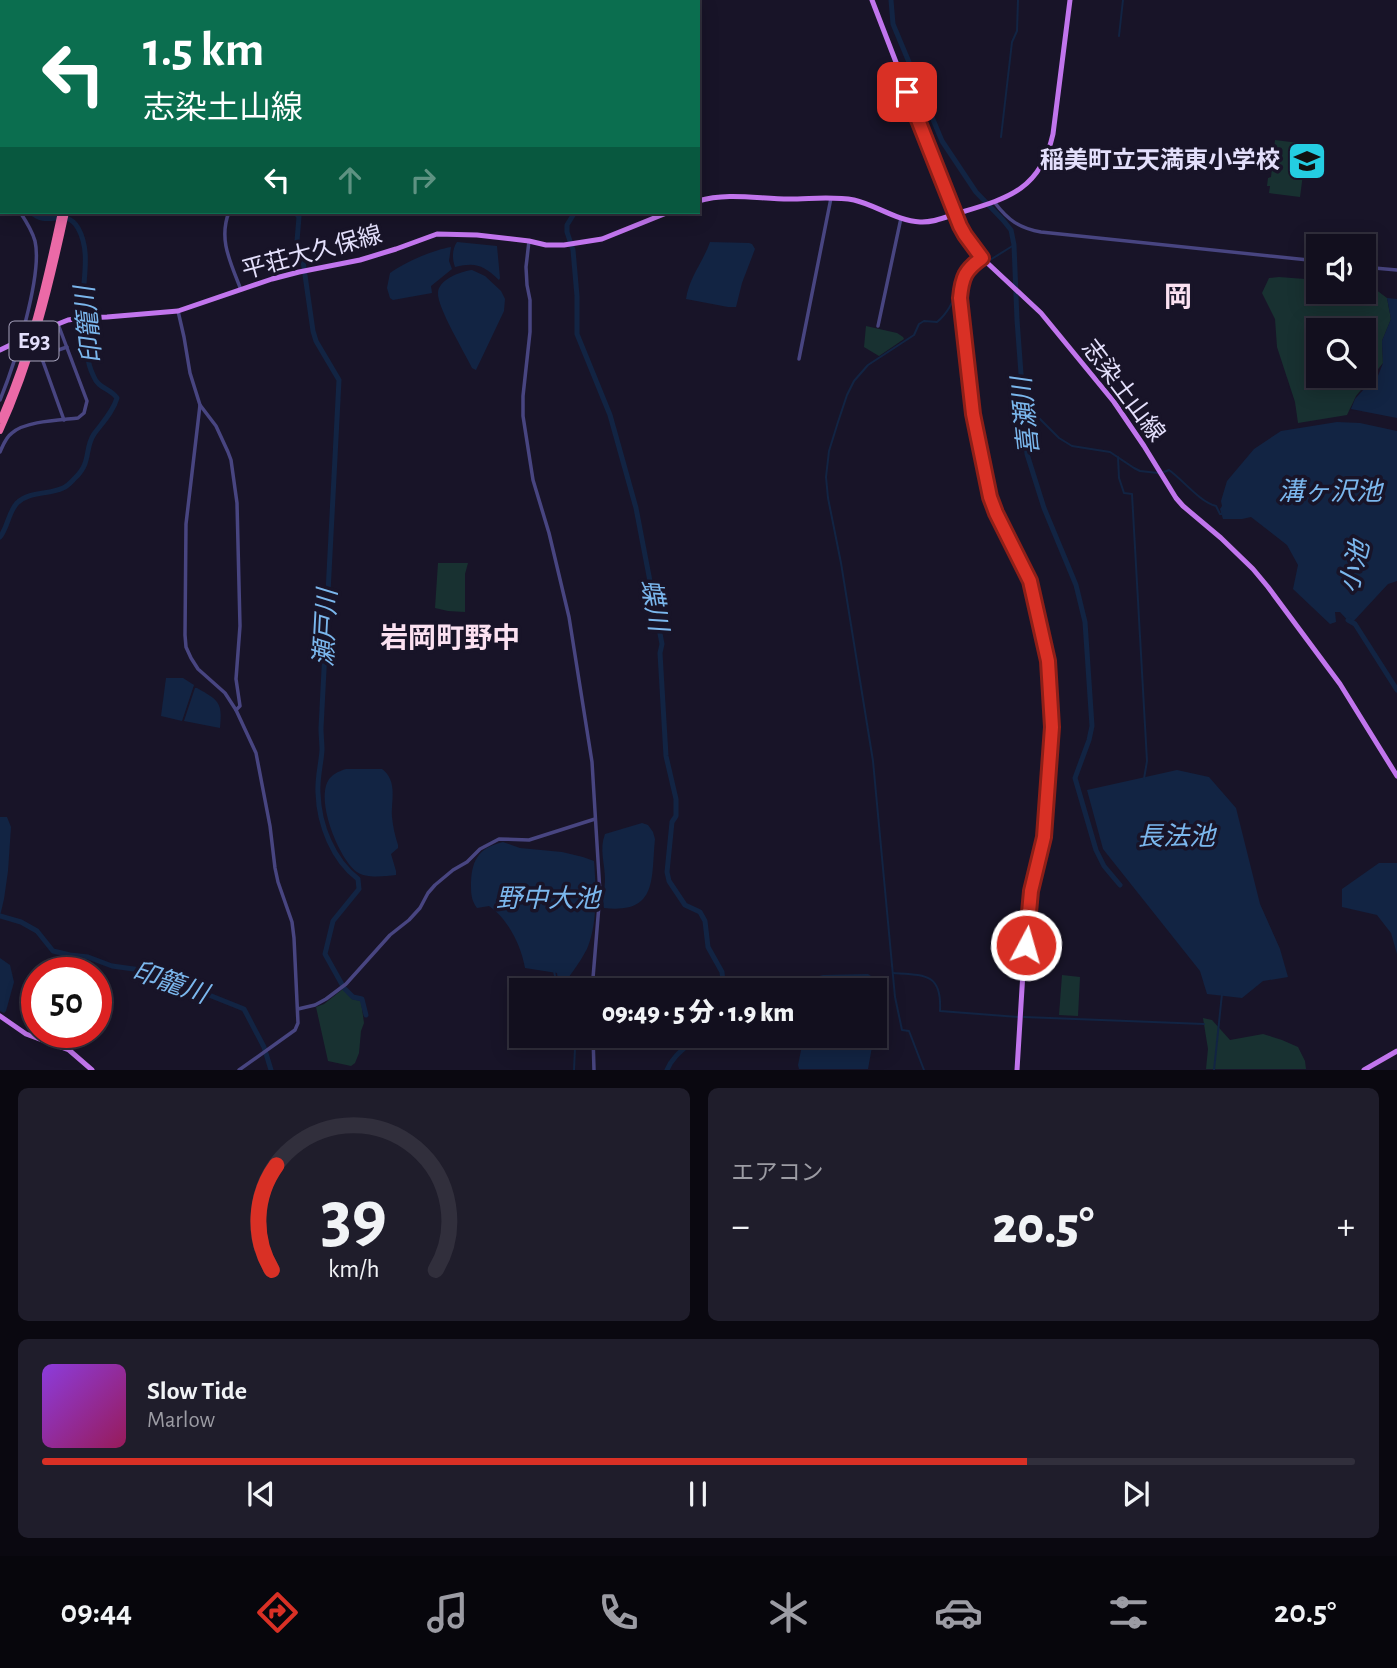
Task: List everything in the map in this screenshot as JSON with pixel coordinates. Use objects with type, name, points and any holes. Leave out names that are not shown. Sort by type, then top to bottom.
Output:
[{"type":"highway","name":"E93","points":[[0,431],[36,335],[63,214]]},
{"type":"highway","name":"E93","points":[[0,420],[18,376],[56,248]]},
{"type":"main road","name":"志染土山線","points":[[872,0],[965,235],[982,258],[1041,313],[1114,402],[1176,498],[1251,567],[1268,587],[1339,684],[1397,776]]},
{"type":"main road","points":[[700,201],[725,196],[831,198],[856,201],[901,218],[930,222],[1005,198],[1027,184],[1049,150],[1070,0]]},
{"type":"main road","name":"平荘大久保線","points":[[44,330],[85,318],[178,311],[241,289],[304,271],[360,260],[437,234],[570,244],[602,239],[664,214]]},
{"type":"main road","points":[[982,258],[962,279],[960,298],[973,414],[990,497],[1030,581],[1035,599],[1048,661],[1052,727],[1044,837],[1031,891],[1017,1069]]},
{"type":"main road","points":[[0,350],[26,338]]},
{"type":"main road","points":[[0,1016],[26,1034],[69,1050],[92,1069]]},
{"type":"main road","points":[[1364,1069],[1397,1051]]},
{"type":"street","points":[[799,359],[831,198]]},
{"type":"street","points":[[993,203],[1011,221],[1041,232],[1306,260]]},
{"type":"street","points":[[0,400],[36,274],[35,240],[21,214]]},
{"type":"street","points":[[228,214],[224,239],[241,289]]},
{"type":"street","points":[[878,326],[901,218]]},
{"type":"street","points":[[529,241],[526,267],[530,332],[523,416],[533,480],[549,533],[573,641],[589,736],[595,791],[600,892],[593,978]]},
{"type":"street","points":[[1376,268],[1397,270]]},
{"type":"street","points":[[178,311],[190,373],[200,405],[216,426],[231,460],[237,503],[240,626],[236,679],[240,706],[236,710]]},
{"type":"street","points":[[0,452],[6,439],[18,429],[78,418],[83,413],[87,401],[58,324]]},
{"type":"street","points":[[64,420],[41,356],[67,347]]},
{"type":"street","points":[[200,405],[186,524],[185,635],[191,658],[225,693],[256,752],[275,868],[292,922],[294,938],[298,1023],[295,1030],[240,1069]]},
{"type":"street","points":[[298,1009],[315,1005],[346,984],[390,935],[420,908],[435,885],[480,849],[499,839],[529,840],[596,819]]},
{"type":"street","points":[[593,1048],[593,1069]]},
{"type":"green space","points":[[1275,140],[1307,144],[1300,197],[1269,193],[1270,186],[1267,186],[1268,178],[1271,177]]},
{"type":"green space","points":[[1279,277],[1306,279],[1306,304],[1376,304],[1376,290],[1387,298],[1391,319],[1382,341],[1383,363],[1376,372],[1376,318],[1306,318],[1306,388],[1363,388],[1347,415],[1298,423],[1295,402],[1277,347],[1275,319],[1262,293],[1269,278]]},
{"type":"green space","points":[[866,326],[897,333],[904,339],[879,356],[864,347]]},
{"type":"green space","points":[[438,563],[468,563],[465,574],[465,612],[435,608]]},
{"type":"green space","points":[[1062,975],[1080,977],[1078,1016],[1059,1015]]},
{"type":"green space","points":[[343,989],[352,999],[361,1001],[364,1023],[359,1053],[351,1066],[328,1061],[316,1007]]},
{"type":"green space","points":[[1203,1018],[1212,1020],[1230,1040],[1263,1034],[1298,1047],[1306,1069],[1206,1069],[1208,1049]]},
{"type":"water","points":[[457,242],[497,246],[499,280],[479,266],[455,267],[453,254]]},
{"type":"water","points":[[710,242],[749,243],[755,249],[736,307],[686,299],[690,284]]},
{"type":"water","points":[[451,247],[449,261],[452,269],[431,286],[432,293],[393,300],[390,298],[387,288],[390,273],[419,257]]},
{"type":"water","points":[[472,270],[485,276],[501,291],[505,299],[504,311],[476,370],[472,368],[446,319],[438,293],[446,280]]},
{"type":"water","points":[[1387,298],[1397,299],[1397,418],[1351,409],[1355,399],[1365,388],[1376,388],[1383,363],[1382,341],[1391,319]]},
{"type":"water","name":"溝ヶ沢池","points":[[1337,422],[1360,423],[1397,431],[1397,581],[1388,584],[1351,624],[1340,612],[1335,612],[1336,622],[1330,624],[1293,589],[1298,565],[1287,545],[1251,517],[1223,519],[1220,509],[1227,481],[1254,449],[1281,431]]},
{"type":"water","points":[[166,678],[183,678],[194,685],[182,721],[161,716]]},
{"type":"water","points":[[195,688],[218,703],[221,712],[220,728],[184,721]]},
{"type":"water","points":[[346,769],[382,769],[390,779],[393,791],[392,821],[398,845],[391,854],[396,875],[371,876],[357,872],[337,843],[327,816],[325,790],[331,777]]},
{"type":"water","name":"長法池","points":[[1177,770],[1209,777],[1236,808],[1260,904],[1280,949],[1288,977],[1263,981],[1242,998],[1207,994],[1200,971],[1103,849],[1087,790]]},
{"type":"water","points":[[0,817],[7,817],[11,827],[8,871],[0,916]]},
{"type":"water","points":[[642,823],[648,825],[655,839],[648,891],[643,899],[634,905],[604,908],[602,851],[605,834]]},
{"type":"water","name":"野中大池","points":[[503,842],[520,848],[562,852],[594,861],[595,905],[591,939],[581,960],[568,978],[558,978],[557,973],[525,968],[517,942],[508,925],[489,906],[477,908],[471,893],[472,870],[481,852]]},
{"type":"water","points":[[1379,863],[1397,863],[1397,954],[1391,933],[1377,915],[1342,907],[1342,889]]},
{"type":"water","points":[[0,958],[10,965],[14,982],[4,1013],[0,1011]]},
{"type":"water","points":[[868,974],[871,978],[818,978],[823,975]]},
{"type":"water","points":[[802,1048],[872,1048],[868,1069],[799,1069]]},
{"type":"waterway","name":"喜瀬川","points":[[891,0],[893,24],[942,141],[976,192],[1011,230],[1027,454],[1044,508],[1076,585],[1085,622],[1092,726],[1075,778],[1096,850],[1104,866],[1120,885]]},
{"type":"waterway","points":[[1001,137],[1012,42],[1017,31],[1018,0]]},
{"type":"waterway","points":[[1119,36],[1123,0]]},
{"type":"waterway","name":"印籠川","points":[[0,537],[17,503],[27,497],[65,487],[80,472],[91,440],[117,398],[96,381],[89,364],[83,302],[85,253],[82,236],[68,219],[43,218],[34,214]]},
{"type":"waterway","name":"瀬戸川","points":[[297,214],[299,217],[297,241],[303,261],[313,331],[339,380],[319,805],[329,841],[341,862],[358,879],[359,889],[333,921],[325,954],[344,988],[353,997],[362,999],[366,1015]]},
{"type":"waterway","name":"蝶川","points":[[574,214],[567,225],[567,232],[573,250],[577,334],[610,415],[636,508],[662,644],[660,653],[666,756],[676,799],[667,872],[669,881],[685,905],[700,912],[705,921],[708,947],[723,978]]},
{"type":"waterway","points":[[990,260],[1014,245]]},
{"type":"waterway","points":[[963,286],[984,264]]},
{"type":"waterway","points":[[924,1070],[909,1031],[902,1030],[895,997],[873,761],[826,477],[829,451],[854,381],[868,365],[914,335],[919,324],[924,321],[937,322],[947,311],[959,288]]},
{"type":"waterway","points":[[1025,410],[1038,417],[1059,438],[1072,446],[1110,452],[1140,471],[1158,473]]},
{"type":"waterway","points":[[1118,457],[1119,478],[1124,493],[1132,494],[1147,761],[1144,779]]},
{"type":"waterway","points":[[1164,472],[1169,470],[1198,495],[1216,506],[1222,514]]},
{"type":"waterway","name":"小池","points":[[1348,620],[1355,624],[1397,690]]},
{"type":"waterway","name":"印籠川","points":[[0,916],[21,922],[37,931],[53,951],[88,957],[112,966],[141,970],[244,1009],[264,1047],[271,1070]]},
{"type":"waterway","points":[[554,971],[555,978]]},
{"type":"waterway","points":[[893,973],[929,978],[938,989],[940,1011],[1018,1017]]},
{"type":"waterway","points":[[1214,1070],[1222,994]]},
{"type":"waterway","points":[[1024,1017],[1204,1024]]},
{"type":"waterway","points":[[574,1070],[575,1048]]},
{"type":"waterway","name":"蝶川","points":[[667,1070],[685,1048]]},
{"type":"place","name":"稲美町立天満東小学校","points":[[1307,161]]},
{"type":"district","name":"岡","points":[[1178,298]]},
{"type":"district","name":"岩岡町野中","points":[[450,639]]},
{"type":"route","points":[[907,92],[960,226],[982,258],[962,279],[960,298],[975,430],[990,497],[1030,581],[1048,661],[1052,727],[1044,837],[1031,891],[1026,945]]}]
